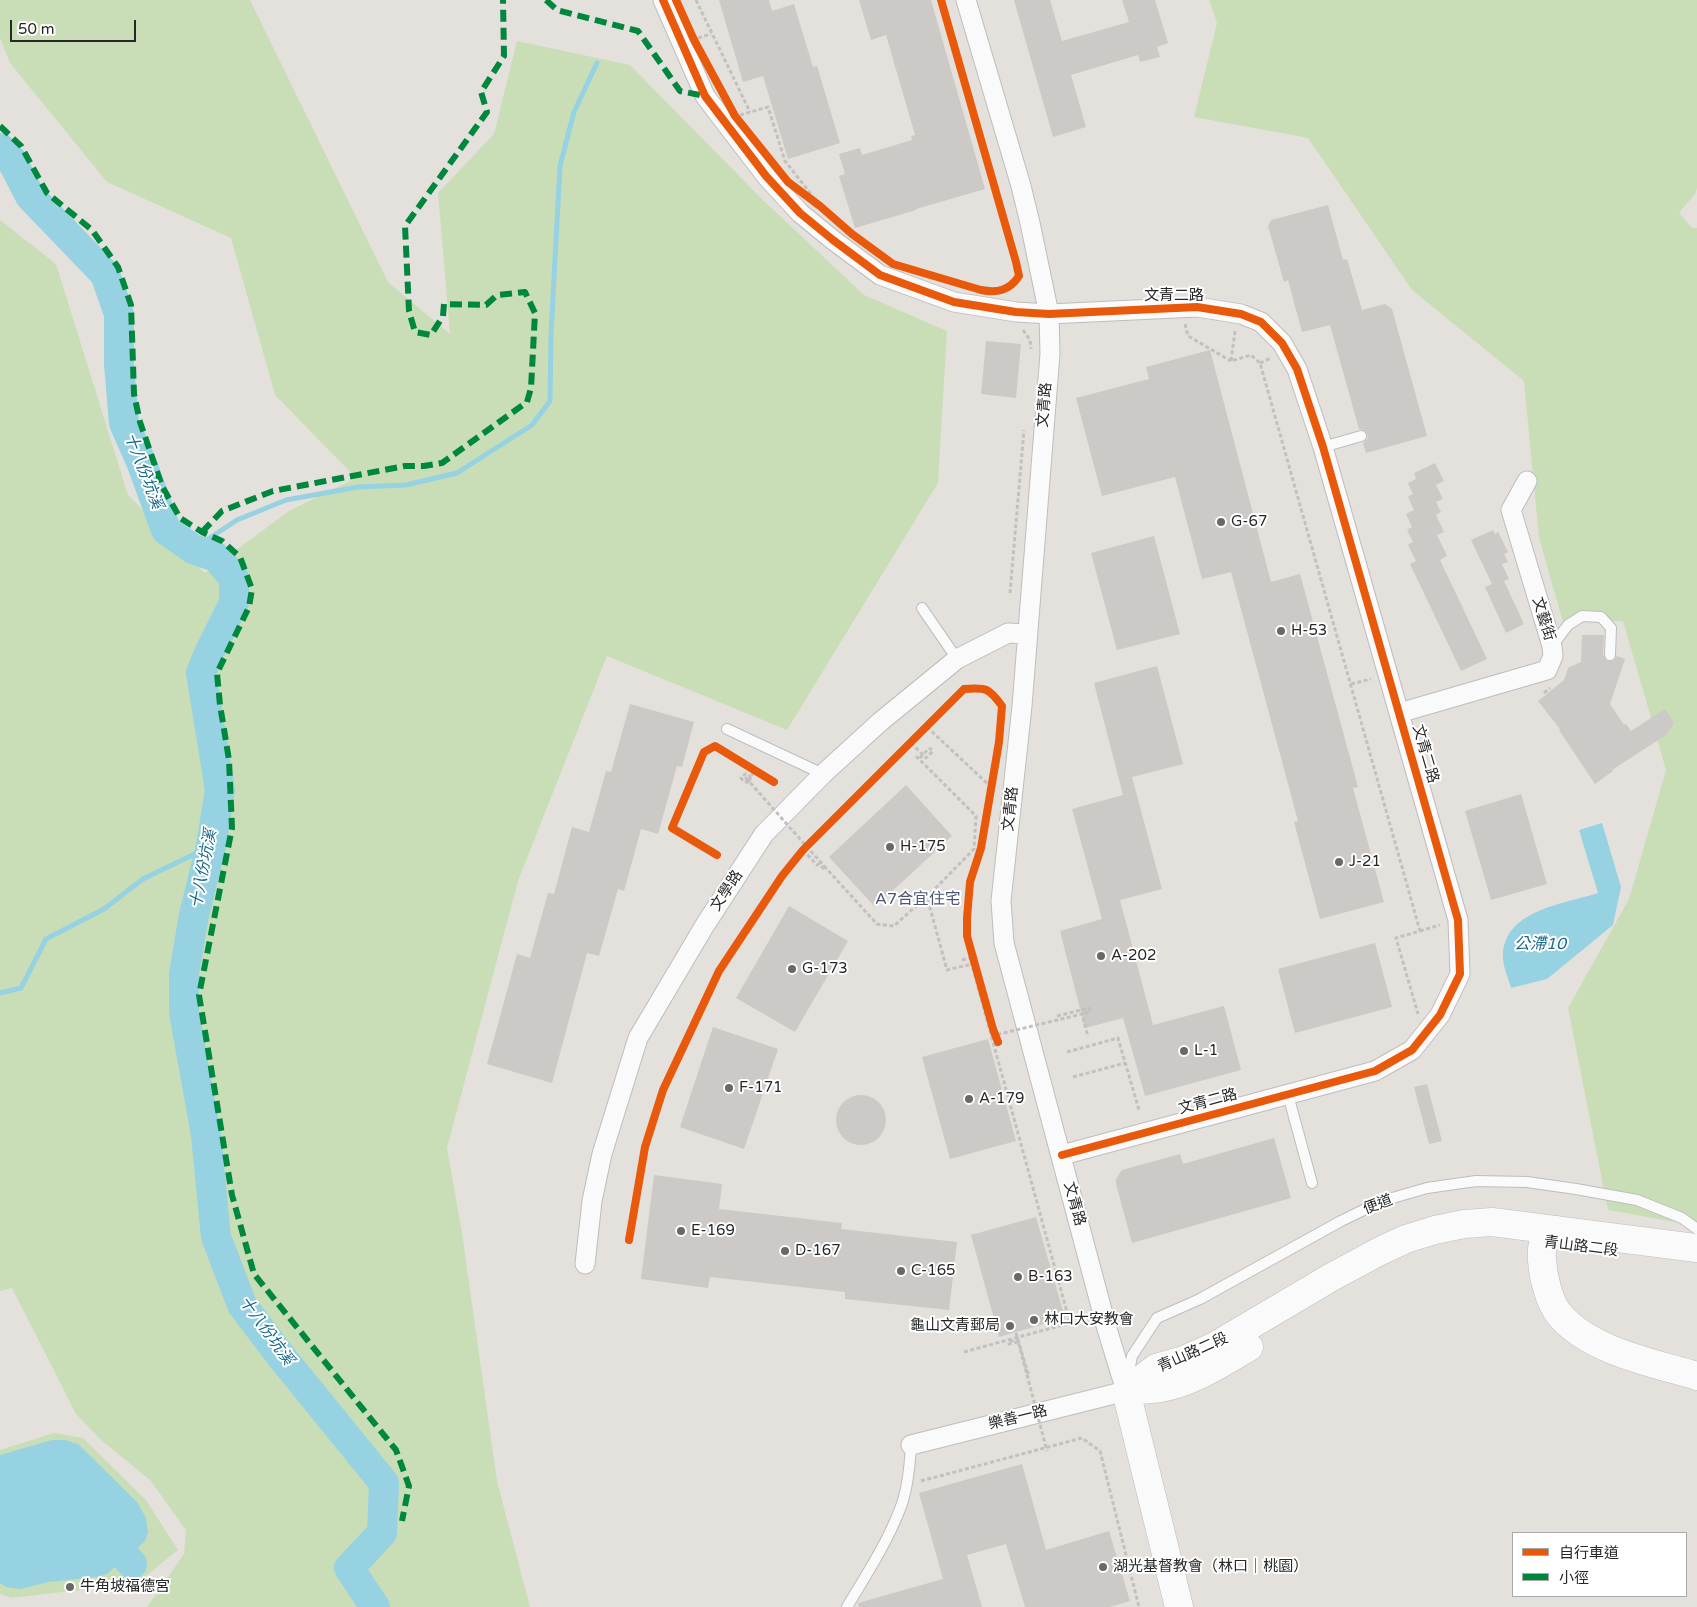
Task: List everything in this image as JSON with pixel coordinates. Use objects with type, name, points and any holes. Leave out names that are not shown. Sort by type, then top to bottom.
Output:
[{"type":"street","name":"文青二路","points":[[663,0],[705,96],[766,176],[800,213],[880,275],[954,302],[1016,312],[1049,314],[1197,307],[1241,314],[1261,322],[1282,343],[1298,370],[1324,447],[1458,920],[1460,974],[1440,1015],[1412,1050],[1375,1071],[1062,1155]]},
{"type":"street","name":"文青路","points":[[966,0],[1021,186],[1042,274],[1049,314],[1050,354],[1022,706],[1001,901],[1004,943],[1107,1329],[1126,1391],[1179,1607]]},
{"type":"street","name":"文藝街","points":[[1400,713],[1547,670],[1553,656],[1552,646],[1511,510],[1527,481]]},
{"type":"street","name":"文學路","points":[[585,1264],[592,1201],[602,1154],[638,1038],[705,925],[764,834],[823,774],[880,722],[958,659],[1008,633],[1027,634]]},
{"type":"street","name":"青山路二段","points":[[1126,1391],[1156,1368],[1184,1360],[1215,1346],[1330,1278],[1380,1251],[1406,1239],[1435,1230],[1464,1224],[1500,1223],[1551,1238],[1697,1261]]},
{"type":"street","name":"青山路二段","points":[[1551,1238],[1697,1248]]},
{"type":"street","points":[[1551,1238],[1551,1257],[1556,1284],[1567,1308],[1584,1324],[1608,1337],[1697,1365]]},
{"type":"street","points":[[1551,1238],[1542,1260],[1546,1287],[1558,1313],[1577,1330],[1597,1343],[1615,1351],[1697,1376]]},
{"type":"street","name":"樂善一路","points":[[911,1444],[1126,1391]]},
{"type":"lane","points":[[1324,447],[1361,436]]},
{"type":"lane","points":[[922,608],[958,659]]},
{"type":"lane","points":[[1552,646],[1568,625],[1582,616],[1601,617],[1611,628],[1610,655]]},
{"type":"lane","points":[[727,730],[823,774]]},
{"type":"lane","points":[[1288,1095],[1312,1183]]},
{"type":"lane","name":"便道","points":[[1126,1391],[1132,1356],[1157,1318],[1200,1299],[1341,1221],[1382,1202],[1427,1188],[1476,1181],[1527,1182],[1576,1189],[1637,1200],[1682,1218],[1697,1229]]},
{"type":"lane","points":[[847,1607],[901,1508],[910,1464],[911,1444]]},
{"type":"path","points":[[696,0],[750,112]]},
{"type":"path","points":[[941,0],[1019,276],[1016,282],[1004,290],[996,292]]},
{"type":"path","points":[[694,40],[711,34]]},
{"type":"path","points":[[735,116],[768,107],[785,161],[820,206],[808,196]]},
{"type":"path","points":[[1184,322],[1188,336],[1231,361],[1251,355],[1260,363],[1420,931]]},
{"type":"path","points":[[1016,324],[1030,340],[1031,353]]},
{"type":"path","points":[[1231,361],[1236,324]]},
{"type":"path","points":[[1260,363],[1275,356]]},
{"type":"path","points":[[1010,593],[1025,420]]},
{"type":"path","points":[[1351,684],[1371,679]]},
{"type":"path","points":[[629,1240],[645,1147],[663,1090],[719,971],[782,876],[803,850],[964,689],[982,687],[994,695],[1002,706],[1002,715]]},
{"type":"path","points":[[926,727],[991,787]]},
{"type":"path","points":[[998,1042],[967,936],[967,918],[970,882],[981,848],[1000,733]]},
{"type":"path","points":[[803,850],[877,924],[894,926],[927,897],[974,849],[976,816],[919,757],[929,748],[933,751],[926,758],[910,743]]},
{"type":"path","points":[[716,855],[672,828],[704,752],[715,746],[774,782]]},
{"type":"path","points":[[755,770],[750,780],[822,867]]},
{"type":"path","points":[[927,897],[947,970],[972,964]]},
{"type":"path","points":[[1418,1015],[1396,938],[1440,926]]},
{"type":"path","points":[[962,960],[970,958],[972,964],[1070,1323],[964,1352]]},
{"type":"path","points":[[991,1036],[1090,1012],[1089,1008],[1057,1016]]},
{"type":"path","points":[[1082,1014],[1088,1037]]},
{"type":"path","points":[[1067,1052],[1118,1038],[1139,1110]]},
{"type":"path","points":[[1074,1077],[1125,1063]]},
{"type":"path","points":[[1017,1338],[1029,1377]]},
{"type":"path","points":[[1017,1338],[1047,1449]]},
{"type":"path","points":[[921,1481],[1047,1449],[1082,1438],[1100,1451],[1139,1607]]},
{"type":"green space","points":[[0,0],[250,0],[388,282],[450,334],[438,193],[494,134],[517,41],[630,65],[763,200],[864,295],[947,331],[938,483],[787,730],[607,656],[518,881],[447,1148],[462,1233],[497,1481],[530,1607],[147,1607],[184,1554],[186,1530],[150,1480],[102,1441],[76,1414],[12,1288],[0,1291],[0,220],[56,264],[128,495],[205,573],[289,511],[356,478],[275,395],[231,238],[107,182],[10,63],[0,38]]},
{"type":"green space","points":[[1209,0],[1697,0],[1697,188],[1695,194],[1679,213],[1692,228],[1697,228],[1697,1226],[1608,1210],[1568,1008],[1629,899],[1666,770],[1623,621],[1563,622],[1539,538],[1524,381],[1412,290],[1308,138],[1194,117],[1217,23]]},
{"type":"green space","points":[[54,1433],[83,1438],[146,1500],[178,1550],[137,1583],[12,1598],[0,1594],[0,1450]]},
{"type":"water","name":"公滯10","points":[[1602,823],[1621,887],[1613,925],[1547,979],[1511,988],[1503,958],[1505,942],[1513,929],[1524,919],[1537,912],[1598,893],[1579,830]]},
{"type":"water","points":[[52,1440],[65,1440],[78,1444],[137,1502],[146,1518],[148,1532],[145,1541],[107,1574],[48,1582],[21,1589],[6,1587],[0,1583],[0,1455]]},
{"type":"building","points":[[719,0],[769,0],[772,11],[794,4],[813,67],[817,66],[840,143],[788,159],[763,76],[743,82]]},
{"type":"building","points":[[859,0],[931,0],[985,189],[855,228],[839,176],[845,174],[839,154],[860,148],[862,155],[912,140],[911,136],[915,135],[886,35],[871,40]]},
{"type":"building","points":[[1014,0],[1050,0],[1062,41],[1129,22],[1122,0],[1155,0],[1168,43],[1157,47],[1160,57],[1140,62],[1138,55],[1071,75],[1086,127],[1053,137]]},
{"type":"building","points":[[1328,205],[1343,260],[1347,259],[1362,310],[1385,304],[1392,309],[1427,436],[1366,453],[1363,443],[1368,438],[1367,434],[1359,429],[1330,325],[1302,332],[1288,280],[1284,282],[1268,226],[1271,220]]},
{"type":"building","points":[[986,341],[1021,344],[1016,398],[981,394]]},
{"type":"building","points":[[1210,350],[1271,582],[1300,574],[1358,787],[1353,788],[1384,902],[1320,919],[1294,822],[1298,821],[1231,572],[1202,579],[1175,477],[1102,496],[1076,398],[1149,379],[1146,367]]},
{"type":"building","points":[[1435,463],[1444,481],[1436,485],[1443,499],[1436,502],[1441,512],[1436,515],[1444,532],[1437,535],[1447,556],[1440,560],[1487,659],[1461,671],[1410,564],[1416,561],[1408,545],[1413,542],[1407,530],[1412,527],[1406,514],[1414,510],[1408,497],[1413,494],[1408,483],[1416,479],[1414,473]]},
{"type":"building","points":[[1493,530],[1495,534],[1498,532],[1508,552],[1504,554],[1508,562],[1502,564],[1509,579],[1504,581],[1524,624],[1506,633],[1485,587],[1492,584],[1471,540]]},
{"type":"building","points":[[1154,536],[1180,634],[1117,650],[1091,553]]},
{"type":"building","points":[[1582,635],[1604,635],[1603,655],[1607,661],[1613,661],[1617,656],[1625,659],[1610,704],[1624,725],[1626,724],[1631,731],[1665,709],[1674,723],[1666,735],[1612,770],[1595,784],[1560,729],[1538,701],[1564,680],[1568,668],[1581,662]]},
{"type":"building","points":[[1157,666],[1183,764],[1132,777],[1162,889],[1120,900],[1153,1025],[1224,1006],[1241,1070],[1145,1096],[1123,1018],[1085,1028],[1060,931],[1102,919],[1072,809],[1123,795],[1094,683]]},
{"type":"building","points":[[630,704],[694,722],[682,767],[677,766],[658,834],[641,829],[624,891],[618,889],[599,956],[587,953],[552,1083],[487,1064],[517,954],[530,958],[548,893],[554,894],[572,827],[589,832],[606,771],[611,772]]},
{"type":"building","name":"H-175","points":[[906,785],[952,836],[875,907],[829,857]]},
{"type":"building","points":[[1521,794],[1547,884],[1491,900],[1465,811]]},
{"type":"building","name":"G-173","points":[[789,906],[848,941],[795,1032],[736,998]]},
{"type":"building","points":[[1375,943],[1392,1007],[1295,1033],[1278,969]]},
{"type":"building","name":"F-171","points":[[713,1027],[778,1049],[744,1149],[680,1127]]},
{"type":"building","name":"A-179","points":[[988,1039],[1016,1141],[950,1159],[922,1057]]},
{"type":"building","points":[[1427,1084],[1442,1141],[1429,1144],[1414,1087]]},
{"type":"building","points":[[856,1095],[866,1095],[879,1102],[886,1115],[886,1125],[879,1138],[866,1145],[856,1145],[847,1141],[840,1134],[836,1125],[836,1115],[840,1106],[847,1099]]},
{"type":"building","points":[[1274,1138],[1291,1198],[1132,1243],[1116,1184],[1116,1179],[1122,1170],[1180,1154],[1183,1164]]},
{"type":"building","points":[[654,1175],[722,1184],[719,1209],[842,1223],[841,1229],[957,1242],[949,1310],[845,1299],[845,1292],[710,1277],[708,1288],[641,1279]]},
{"type":"building","name":"B-163","points":[[1036,1217],[1065,1318],[999,1337],[971,1235]]},
{"type":"building","points":[[1022,1464],[1046,1550],[1109,1531],[1130,1601],[1110,1607],[1025,1607],[1006,1544],[967,1555],[982,1607],[859,1607],[858,1603],[943,1579],[919,1493]]},
{"type":"waterway","points":[[193,549],[237,520],[286,500],[358,487],[406,485],[457,473],[532,425],[550,401],[551,334],[560,166],[574,112],[597,63]]},
{"type":"waterway","name":"十八份坑溪","points":[[0,148],[11,159],[30,196],[105,274],[119,314],[119,364],[124,423],[142,464],[166,530],[193,549],[216,557],[234,578],[234,603],[201,673],[220,790],[211,846],[194,915],[184,974],[184,1012],[206,1135],[216,1237],[242,1305],[384,1483],[382,1533],[349,1568],[375,1607]]},
{"type":"waterway","points":[[0,993],[21,988],[46,939],[104,909],[143,879],[211,846]]},
{"type":"waterway","name":"十八份坑溪","points":[[126,1557],[132,1564]]},
{"type":"marked path","points":[[202,532],[222,511],[273,491],[405,466],[424,466],[442,463],[527,402],[531,388],[535,313],[525,292],[497,295],[486,305],[444,304],[443,316],[431,335],[415,332],[409,311],[405,226],[487,112],[481,92],[504,56],[503,0]]},
{"type":"marked path","points":[[546,0],[557,10],[638,31],[680,91],[705,96]]},
{"type":"marked path","points":[[0,126],[21,146],[47,193],[92,230],[118,267],[131,305],[134,394],[140,422],[162,486],[180,518],[202,532],[222,541],[240,557],[252,589],[249,607],[217,673],[229,760],[232,828],[199,995],[232,1195],[254,1274],[396,1450],[409,1486],[402,1521]]},
{"type":"cycle path","points":[[663,0],[705,96],[766,176],[800,213],[880,275],[954,302],[1016,312],[1049,314],[1197,307],[1241,314],[1261,322],[1282,343],[1297,369],[1323,447],[1458,920],[1460,974],[1440,1015],[1412,1050],[1375,1071],[1062,1155]]},
{"type":"cycle path","points":[[676,0],[694,40],[735,116],[788,182],[820,206],[852,234],[893,264],[981,290],[1002,290],[1011,285],[1019,276],[941,0]]},
{"type":"cycle path","points":[[629,1240],[645,1147],[663,1090],[719,971],[782,876],[803,850],[964,689],[977,688],[986,690],[994,695],[1002,706],[999,742],[981,848],[970,882],[967,918],[967,936],[998,1042]]},
{"type":"cycle path","points":[[717,855],[672,828],[704,752],[715,746],[774,782]]},
{"type":"place","name":"G-67","points":[[1221,522]]},
{"type":"place","name":"H-53","points":[[1281,631]]},
{"type":"place","name":"H-175","points":[[890,847]]},
{"type":"place","name":"J-21","points":[[1339,862]]},
{"type":"place","name":"A-202","points":[[1101,956]]},
{"type":"place","name":"G-173","points":[[792,969]]},
{"type":"place","name":"L-1","points":[[1184,1051]]},
{"type":"place","name":"F-171","points":[[729,1088]]},
{"type":"place","name":"A-179","points":[[969,1099]]},
{"type":"place","name":"E-169","points":[[681,1231]]},
{"type":"place","name":"D-167","points":[[785,1251]]},
{"type":"place","name":"C-165","points":[[901,1271]]},
{"type":"place","name":"B-163","points":[[1018,1277]]},
{"type":"place","name":"林口大安教會","points":[[1034,1320]]},
{"type":"place","name":"龜山文青郵局","points":[[1010,1326]]},
{"type":"place","name":"湖光基督教會（林口｜桃園）","points":[[1103,1567]]},
{"type":"place","name":"牛角坡福德宮","points":[[70,1587]]},
{"type":"district","name":"A7合宜住宅","points":[[918,900]]}]
